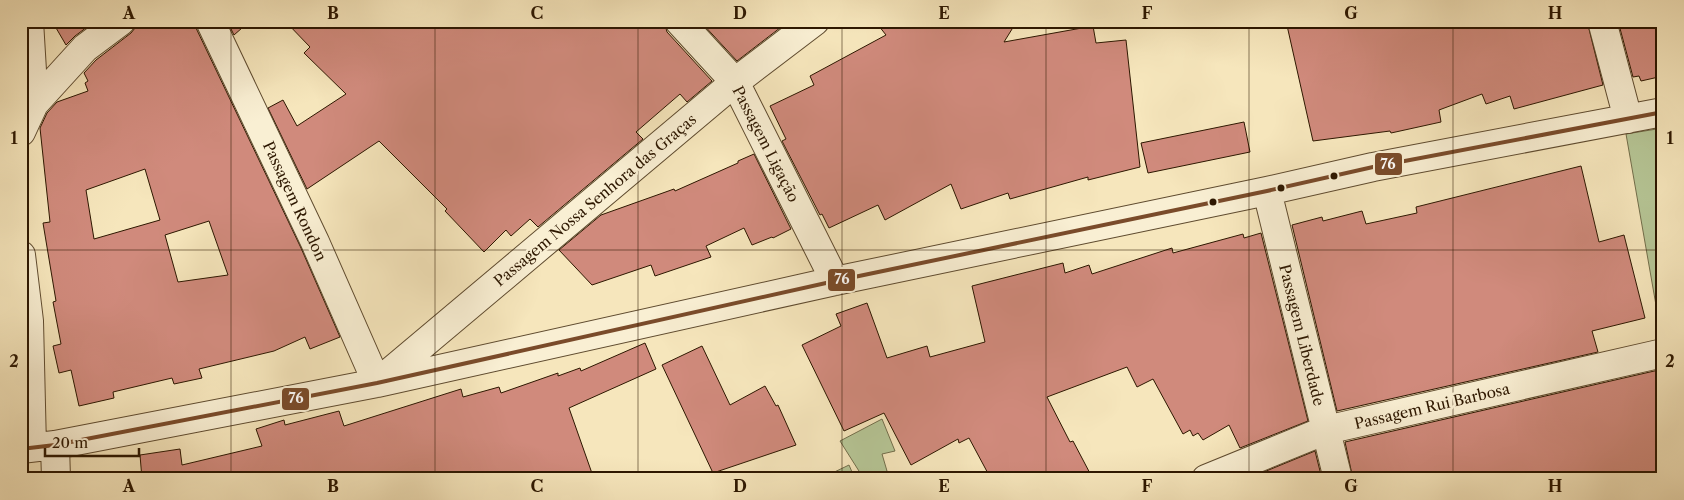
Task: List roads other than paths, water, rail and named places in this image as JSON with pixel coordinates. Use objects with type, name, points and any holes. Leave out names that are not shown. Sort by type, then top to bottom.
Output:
[{"type":"street","points":[[21,132],[28,106],[29,21]]},
{"type":"street","points":[[28,106],[84,48],[121,21]]},
{"type":"street","name":"Passagem Rondon","points":[[210,21],[316,242],[377,382]]},
{"type":"street","name":"Passagem Ligação","points":[[679,21],[735,82],[835,281]]},
{"type":"street","name":"Passagem Nossa Senhora das Graças","points":[[377,382],[735,82],[816,21]]},
{"type":"street","points":[[1602,21],[1628,119]]},
{"type":"street","points":[[36,447],[377,382],[835,281],[1373,167],[1663,112]]},
{"type":"street","name":"Passagem Liberdade","points":[[1266,191],[1338,479]]},
{"type":"street","points":[[21,255],[29,321],[36,447],[56,479]]},
{"type":"street","name":"Passagem Rui Barbosa","points":[[1206,479],[1326,430],[1663,353]]}]
